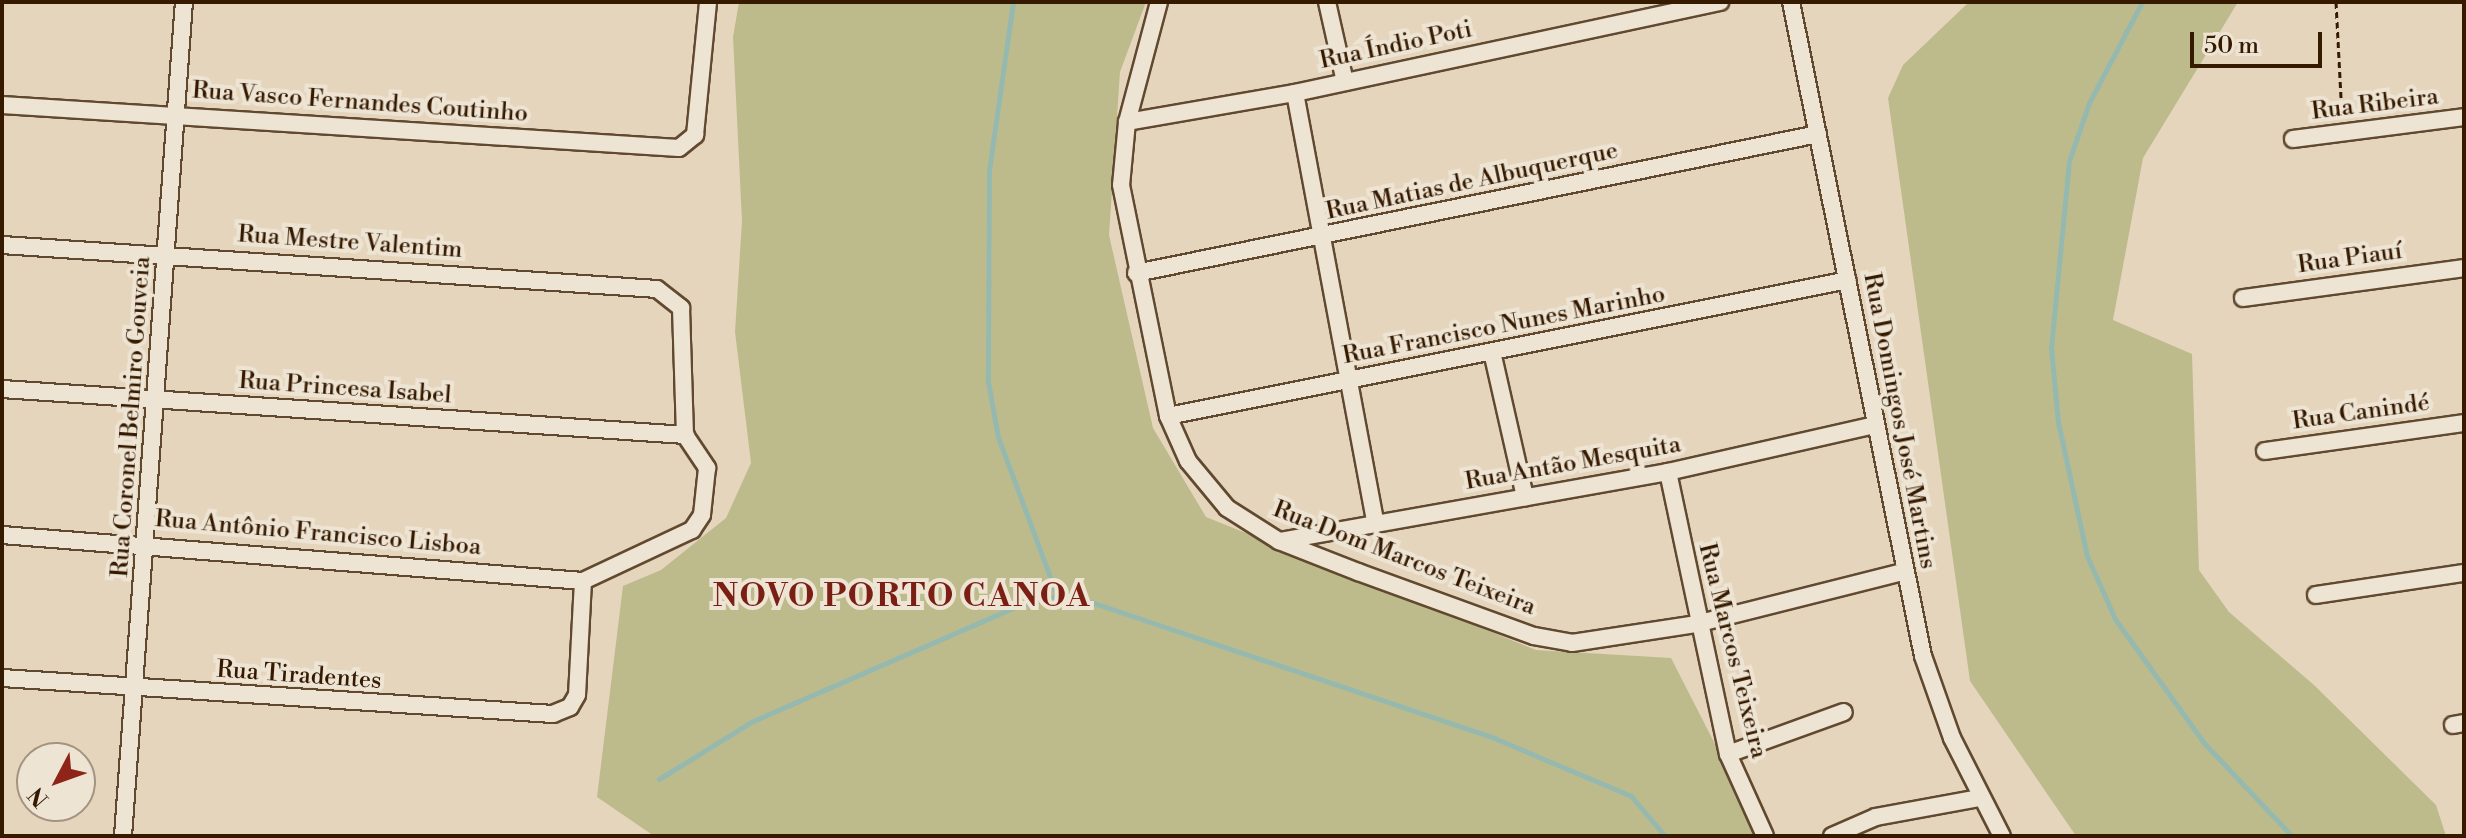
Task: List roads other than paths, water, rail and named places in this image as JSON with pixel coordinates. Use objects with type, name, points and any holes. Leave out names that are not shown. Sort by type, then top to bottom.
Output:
[{"type":"street","name":"Rua Coronel Belmiro Gouveia","points":[[123,836],[168,254],[184,2]]},
{"type":"street","points":[[699,2],[708,2]]},
{"type":"street","name":"Rua Vasco Fernandes Coutinho","points":[[2,105],[178,113],[650,149],[687,146],[697,122],[708,2]]},
{"type":"street","name":"Rua Dom Marcos Teixeira","points":[[1159,2],[1127,122],[1121,185],[1136,273],[1168,416],[1207,487],[1279,541],[1547,638],[1594,643],[1696,624],[1903,572]]},
{"type":"street","points":[[1327,2],[1345,82]]},
{"type":"street","name":"Rua Índio Poti","points":[[1127,122],[1295,93],[1720,2]]},
{"type":"street","name":"Rua Domingos José Martins","points":[[1791,2],[1903,572],[1937,703],[1980,798],[2002,836]]},
{"type":"street","points":[[1295,93],[1346,381],[1376,524]]},
{"type":"street","name":"Rua Ribeira","points":[[2293,139],[2464,117]]},
{"type":"street","name":"Rua Matias de Albuquerque","points":[[1136,273],[1323,238],[1818,134]]},
{"type":"street","name":"Rua Mestre Valentim","points":[[2,245],[657,289],[672,296],[682,314],[685,435]]},
{"type":"street","name":"Rua Piauí","points":[[2243,298],[2464,268]]},
{"type":"street","name":"Rua Francisco Nunes Marinho","points":[[1168,416],[1493,356],[1848,280]]},
{"type":"street","points":[[1493,356],[1525,497]]},
{"type":"street","name":"Rua Princesa Isabel","points":[[2,389],[685,435]]},
{"type":"street","name":"Rua Canindé","points":[[2265,451],[2464,423]]},
{"type":"street","name":"Rua Antão Mesquita","points":[[1279,541],[1668,472],[1875,425]]},
{"type":"street","points":[[583,581],[698,523],[707,468],[685,435]]},
{"type":"street","name":"Rua Marcos Teixeira","points":[[1668,472],[1696,624],[1728,754],[1765,836]]},
{"type":"street","name":"Rua Antônio Francisco Lisboa","points":[[2,535],[583,581]]},
{"type":"street","points":[[2316,595],[2464,573]]},
{"type":"street","name":"Rua Tiradentes","points":[[2,678],[538,716],[570,707],[578,688],[583,581]]},
{"type":"street","points":[[1728,754],[1844,712]]},
{"type":"street","points":[[1832,836],[1876,817],[1980,798]]},
{"type":"waterway","points":[[1013,2],[989,171],[988,382],[998,437],[1057,596]]},
{"type":"waterway","points":[[2142,2],[2089,103],[2069,161],[2051,347],[2058,422],[2087,556],[2115,619],[2204,743],[2292,836]]},
{"type":"waterway","points":[[659,779],[753,721],[1020,605],[1067,594],[1494,738],[1631,796],[1665,836]]},
{"type":"district","name":"NOVO PORTO CANOA","points":[[902,596]]}]
